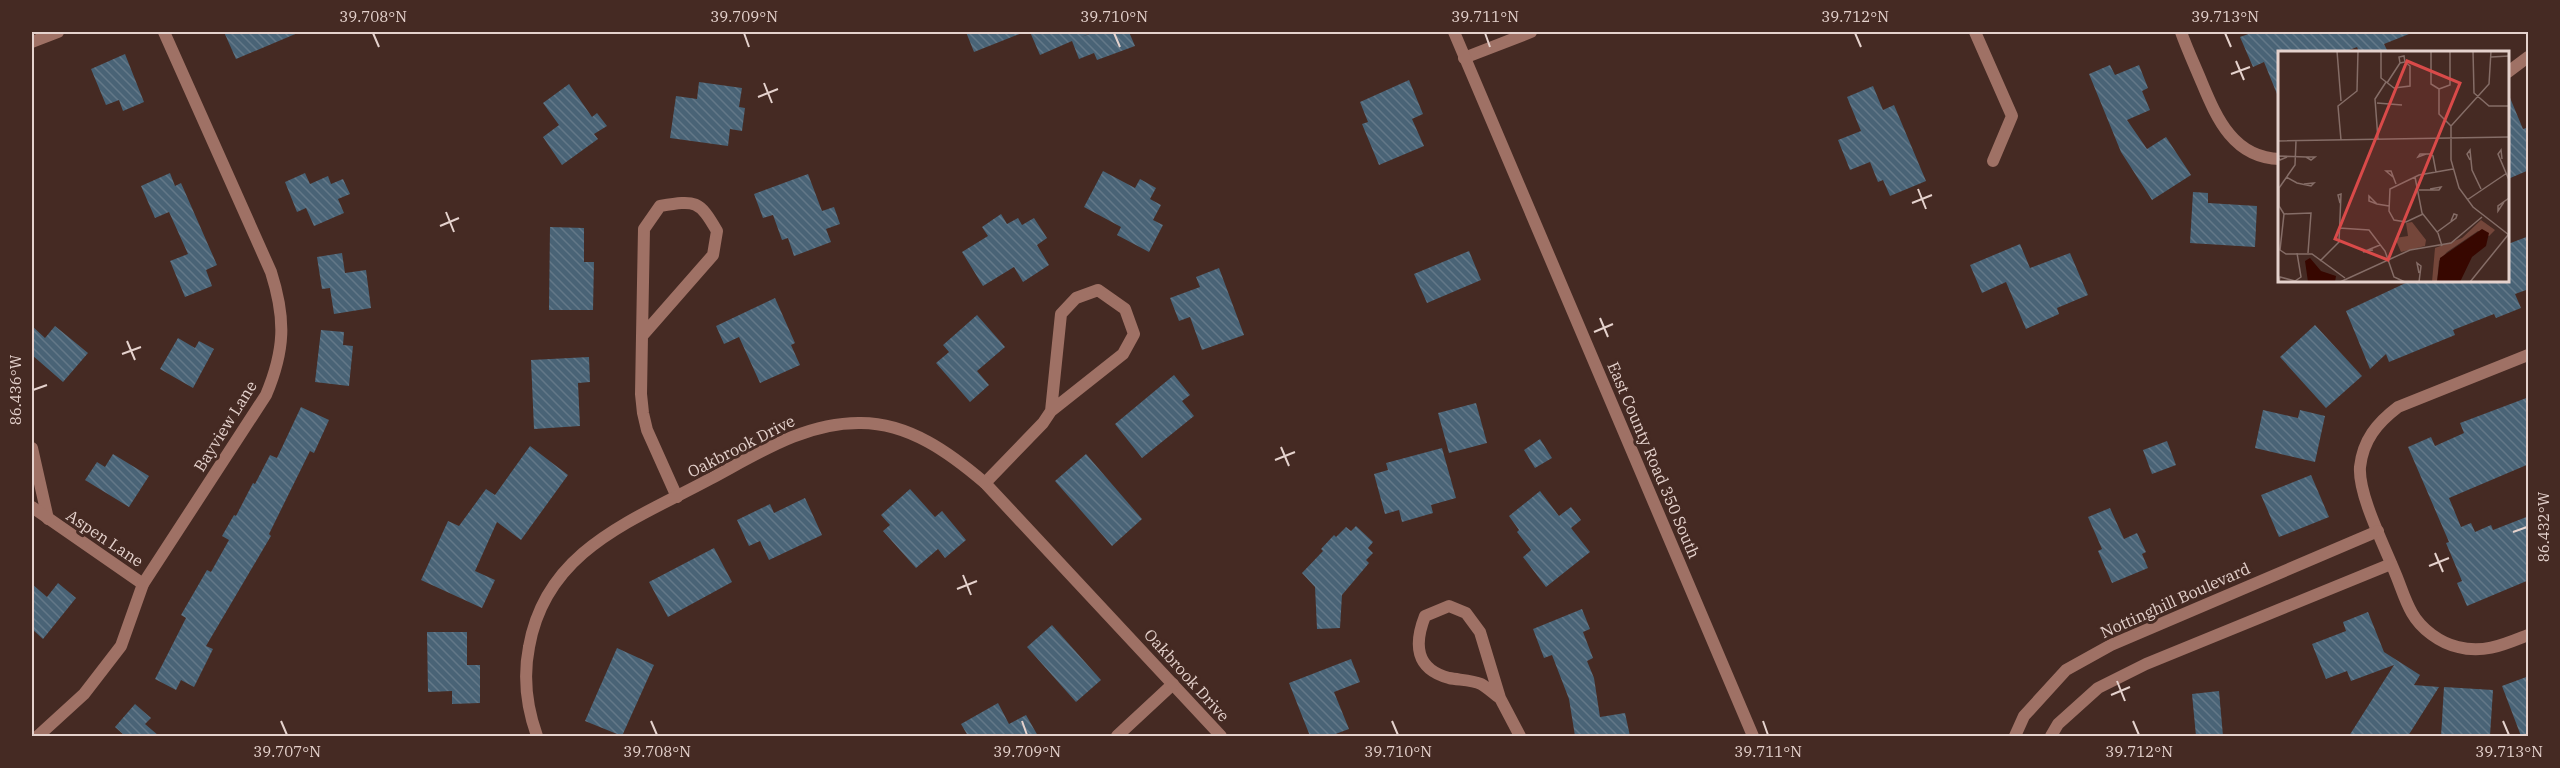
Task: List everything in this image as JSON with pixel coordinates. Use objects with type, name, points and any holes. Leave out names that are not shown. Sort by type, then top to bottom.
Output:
[{"type":"street","points":[[32,42],[58,32]]},
{"type":"street","name":"Bayview Lane","points":[[38,736],[84,694],[102,674],[121,646],[143,584],[266,395],[276,372],[281,347],[283,321],[279,296],[271,272],[164,32]]},
{"type":"street","name":"East County Road 350 South","points":[[1455,32],[1464,58],[1753,736]]},
{"type":"street","points":[[1464,58],[1532,32]]},
{"type":"street","points":[[1975,32],[2012,116],[1993,161]]},
{"type":"street","points":[[2181,32],[2216,116],[2226,132],[2239,145],[2254,154],[2278,159]]},
{"type":"street","points":[[2509,71],[2529,57]]},
{"type":"street","points":[[642,336],[713,255],[717,231],[704,209],[686,202],[660,206],[644,228],[642,336],[641,394],[643,413],[647,429],[677,497]]},
{"type":"street","points":[[985,483],[1043,423],[1051,411],[1123,354],[1134,334],[1125,309],[1098,290],[1076,298],[1062,314],[1051,411]]},
{"type":"street","points":[[2529,355],[2398,407],[2382,418],[2371,433],[2363,450],[2360,469],[2362,488],[2391,564],[2412,613],[2424,628],[2439,640],[2457,647],[2476,650],[2495,648],[2529,634]]},
{"type":"street","name":"Oakbrook Drive","points":[[537,736],[527,694],[526,661],[532,630],[542,601],[559,576],[584,552],[611,533],[797,435],[818,428],[862,423],[909,434],[935,445],[957,459],[985,483],[1221,736]]},
{"type":"street","name":"Aspen Lane","points":[[32,448],[48,519]]},
{"type":"street","name":"Aspen Lane","points":[[32,507],[143,584]]},
{"type":"street","name":"Nottinghill Boulevard","points":[[2015,736],[2024,716],[2066,670],[2111,645],[2378,531]]},
{"type":"street","points":[[2051,736],[2058,724],[2098,688],[2146,664],[2391,564]]},
{"type":"street","points":[[1500,698],[1480,684],[1447,677],[1430,670],[1418,651],[1418,635],[1425,616],[1449,606],[1466,613],[1480,632],[1500,698],[1520,736]]},
{"type":"street","points":[[1117,736],[1173,684]]},
{"type":"building","points":[[224,32],[300,32],[236,59]]},
{"type":"building","points":[[966,32],[1022,32],[1022,33],[974,52]]},
{"type":"building","points":[[1030,32],[1093,32],[1081,37],[1095,32],[1129,32],[1135,46],[1097,60],[1094,53],[1079,59],[1072,41],[1040,55]]},
{"type":"building","points":[[2254,32],[2414,32],[2384,44],[2388,51],[2359,51],[2357,47],[2347,51],[2278,51],[2278,97],[2264,62],[2253,67],[2240,37]]},
{"type":"building","points":[[125,54],[144,102],[123,111],[119,100],[106,105],[91,69]]},
{"type":"building","points":[[2110,65],[2115,75],[2139,65],[2148,88],[2142,91],[2150,110],[2127,120],[2147,149],[2166,137],[2191,175],[2152,200],[2121,152],[2089,74]]},
{"type":"building","points":[[1409,80],[1423,114],[1412,119],[1424,146],[1379,165],[1362,124],[1368,122],[1360,102]]},
{"type":"building","points":[[699,82],[742,88],[739,107],[745,108],[742,131],[730,129],[728,146],[670,138],[676,96],[697,99]]},
{"type":"building","points":[[569,84],[592,117],[597,113],[607,126],[594,134],[598,139],[562,165],[543,137],[559,125],[543,103]]},
{"type":"building","points":[[1873,86],[1883,110],[1894,105],[1926,181],[1890,196],[1883,180],[1878,182],[1870,162],[1850,170],[1838,140],[1861,131],[1847,97]]},
{"type":"building","points":[[2509,95],[2523,129],[2529,127],[2529,170],[2509,179]]},
{"type":"building","points":[[1103,171],[1135,188],[1140,179],[1156,188],[1150,199],[1161,205],[1153,220],[1163,225],[1149,252],[1117,235],[1121,227],[1084,207]]},
{"type":"building","points":[[170,173],[175,186],[181,183],[217,265],[206,270],[212,286],[185,297],[170,261],[188,254],[169,212],[155,218],[141,186]]},
{"type":"building","points":[[305,173],[310,184],[328,176],[331,184],[343,179],[350,194],[338,199],[344,213],[314,226],[306,208],[297,212],[285,182]]},
{"type":"building","points":[[808,174],[822,211],[834,207],[840,224],[826,229],[831,242],[794,256],[788,238],[782,240],[773,215],[763,218],[754,194]]},
{"type":"building","points":[[2193,192],[2208,193],[2208,203],[2257,206],[2255,247],[2190,243]]},
{"type":"building","points":[[1001,214],[1007,224],[1018,218],[1022,225],[1034,218],[1047,238],[1037,245],[1049,265],[1023,282],[1014,267],[983,286],[962,252],[988,236],[982,227]]},
{"type":"building","points":[[550,227],[584,228],[584,262],[594,262],[593,310],[549,310]]},
{"type":"building","points":[[2529,236],[2529,289],[2515,294],[2521,308],[2496,318],[2494,314],[2453,330],[2455,335],[2389,362],[2386,354],[2370,369],[2346,311],[2408,282],[2509,282],[2509,244]]},
{"type":"building","points":[[2020,244],[2030,268],[2070,253],[2088,295],[2057,308],[2059,314],[2026,329],[2006,282],[1982,293],[1970,265]]},
{"type":"building","points":[[1469,251],[1481,280],[1427,303],[1414,274]]},
{"type":"building","points":[[342,253],[345,273],[366,270],[371,308],[334,314],[330,288],[322,289],[317,257]]},
{"type":"building","points":[[1219,268],[1244,335],[1202,350],[1190,317],[1179,321],[1170,298],[1200,287],[1196,277]]},
{"type":"building","points":[[775,298],[795,343],[791,345],[800,365],[760,383],[739,337],[724,344],[716,326]]},
{"type":"building","points":[[977,315],[1005,347],[977,371],[989,385],[970,402],[936,363],[949,352],[943,345]]},
{"type":"building","points":[[2315,325],[2362,376],[2326,408],[2280,357]]},
{"type":"building","points":[[32,326],[45,338],[55,326],[88,353],[63,382],[32,355]]},
{"type":"building","points":[[321,330],[344,332],[343,345],[353,346],[349,386],[315,382]]},
{"type":"building","points":[[178,338],[195,348],[199,341],[214,349],[193,388],[160,369]]},
{"type":"building","points":[[589,357],[590,382],[578,383],[580,426],[534,429],[531,360]]},
{"type":"building","points":[[1174,375],[1190,395],[1182,401],[1194,416],[1142,458],[1115,424]]},
{"type":"building","points":[[2529,397],[2529,464],[2449,498],[2461,527],[2471,523],[2475,532],[2491,525],[2493,530],[2529,516],[2529,580],[2467,606],[2457,583],[2462,581],[2446,543],[2449,542],[2408,447],[2431,437],[2435,446],[2464,433],[2460,423]]},
{"type":"building","points":[[1476,403],[1487,443],[1449,453],[1438,413]]},
{"type":"building","points":[[301,407],[329,420],[314,453],[310,451],[269,534],[271,536],[206,646],[213,649],[194,687],[181,680],[176,690],[155,679],[186,618],[181,615],[207,570],[211,572],[229,540],[222,536],[234,515],[236,516],[253,483],[255,484],[270,455],[277,458]]},
{"type":"building","points":[[2263,410],[2298,418],[2300,410],[2325,416],[2315,462],[2255,448]]},
{"type":"building","points":[[1540,439],[1552,458],[1535,468],[1524,450]]},
{"type":"building","points":[[2167,441],[2176,465],[2152,474],[2143,450]]},
{"type":"building","points":[[530,446],[568,475],[521,540],[497,522],[475,571],[495,580],[482,608],[421,580],[448,521],[459,526],[486,489],[495,495]]},
{"type":"building","points":[[1442,448],[1456,498],[1431,505],[1433,513],[1402,522],[1399,510],[1385,514],[1374,474],[1388,470],[1386,463]]},
{"type":"building","points":[[113,454],[149,476],[129,507],[85,480],[97,462],[105,467]]},
{"type":"building","points":[[1086,454],[1142,519],[1112,546],[1055,481]]},
{"type":"building","points":[[2311,475],[2329,517],[2279,537],[2261,495]]},
{"type":"building","points":[[910,489],[935,517],[942,511],[966,540],[945,558],[938,549],[916,568],[883,531],[890,525],[881,515]]},
{"type":"building","points":[[1540,491],[1559,516],[1571,507],[1581,520],[1571,528],[1590,552],[1546,587],[1523,557],[1531,550],[1517,532],[1519,530],[1509,516]]},
{"type":"building","points":[[805,498],[822,535],[769,560],[760,541],[749,546],[737,520],[770,504],[774,513]]},
{"type":"building","points":[[2110,508],[2124,539],[2137,533],[2146,552],[2142,554],[2148,568],[2112,583],[2098,551],[2102,549],[2088,517]]},
{"type":"building","points":[[1356,526],[1373,542],[1368,548],[1373,553],[1366,560],[1369,563],[1342,595],[1340,628],[1317,629],[1315,587],[1302,573],[1323,551],[1321,549],[1334,535],[1336,537],[1346,527],[1351,531]]},
{"type":"building","points":[[714,548],[732,582],[668,617],[649,582]]},
{"type":"building","points":[[58,583],[76,598],[43,639],[32,629],[32,584],[47,597]]},
{"type":"building","points":[[1582,609],[1590,629],[1583,632],[1593,658],[1587,661],[1594,678],[1600,717],[1625,713],[1630,736],[1575,736],[1569,699],[1552,655],[1544,658],[1533,629]]},
{"type":"building","points":[[2368,612],[2384,652],[2420,675],[2414,685],[2439,687],[2408,736],[2349,736],[2394,665],[2351,681],[2347,671],[2326,679],[2312,644],[2346,631],[2343,622]]},
{"type":"building","points":[[1052,625],[1101,680],[1076,702],[1027,647]]},
{"type":"building","points":[[427,632],[467,632],[467,665],[480,665],[480,703],[452,704],[452,691],[428,692]]},
{"type":"building","points":[[617,648],[654,665],[622,736],[585,721]]},
{"type":"building","points":[[1351,659],[1360,682],[1334,692],[1349,729],[1330,736],[1310,736],[1289,683]]},
{"type":"building","points":[[2529,676],[2529,736],[2521,736],[2502,686]]},
{"type":"building","points":[[2444,687],[2493,690],[2490,736],[2441,736]]},
{"type":"building","points":[[2219,691],[2223,736],[2196,736],[2192,694]]},
{"type":"building","points":[[998,703],[1009,724],[1026,715],[1038,736],[968,736],[961,724]]},
{"type":"building","points":[[135,704],[151,718],[145,724],[159,736],[125,736],[115,727]]}]
